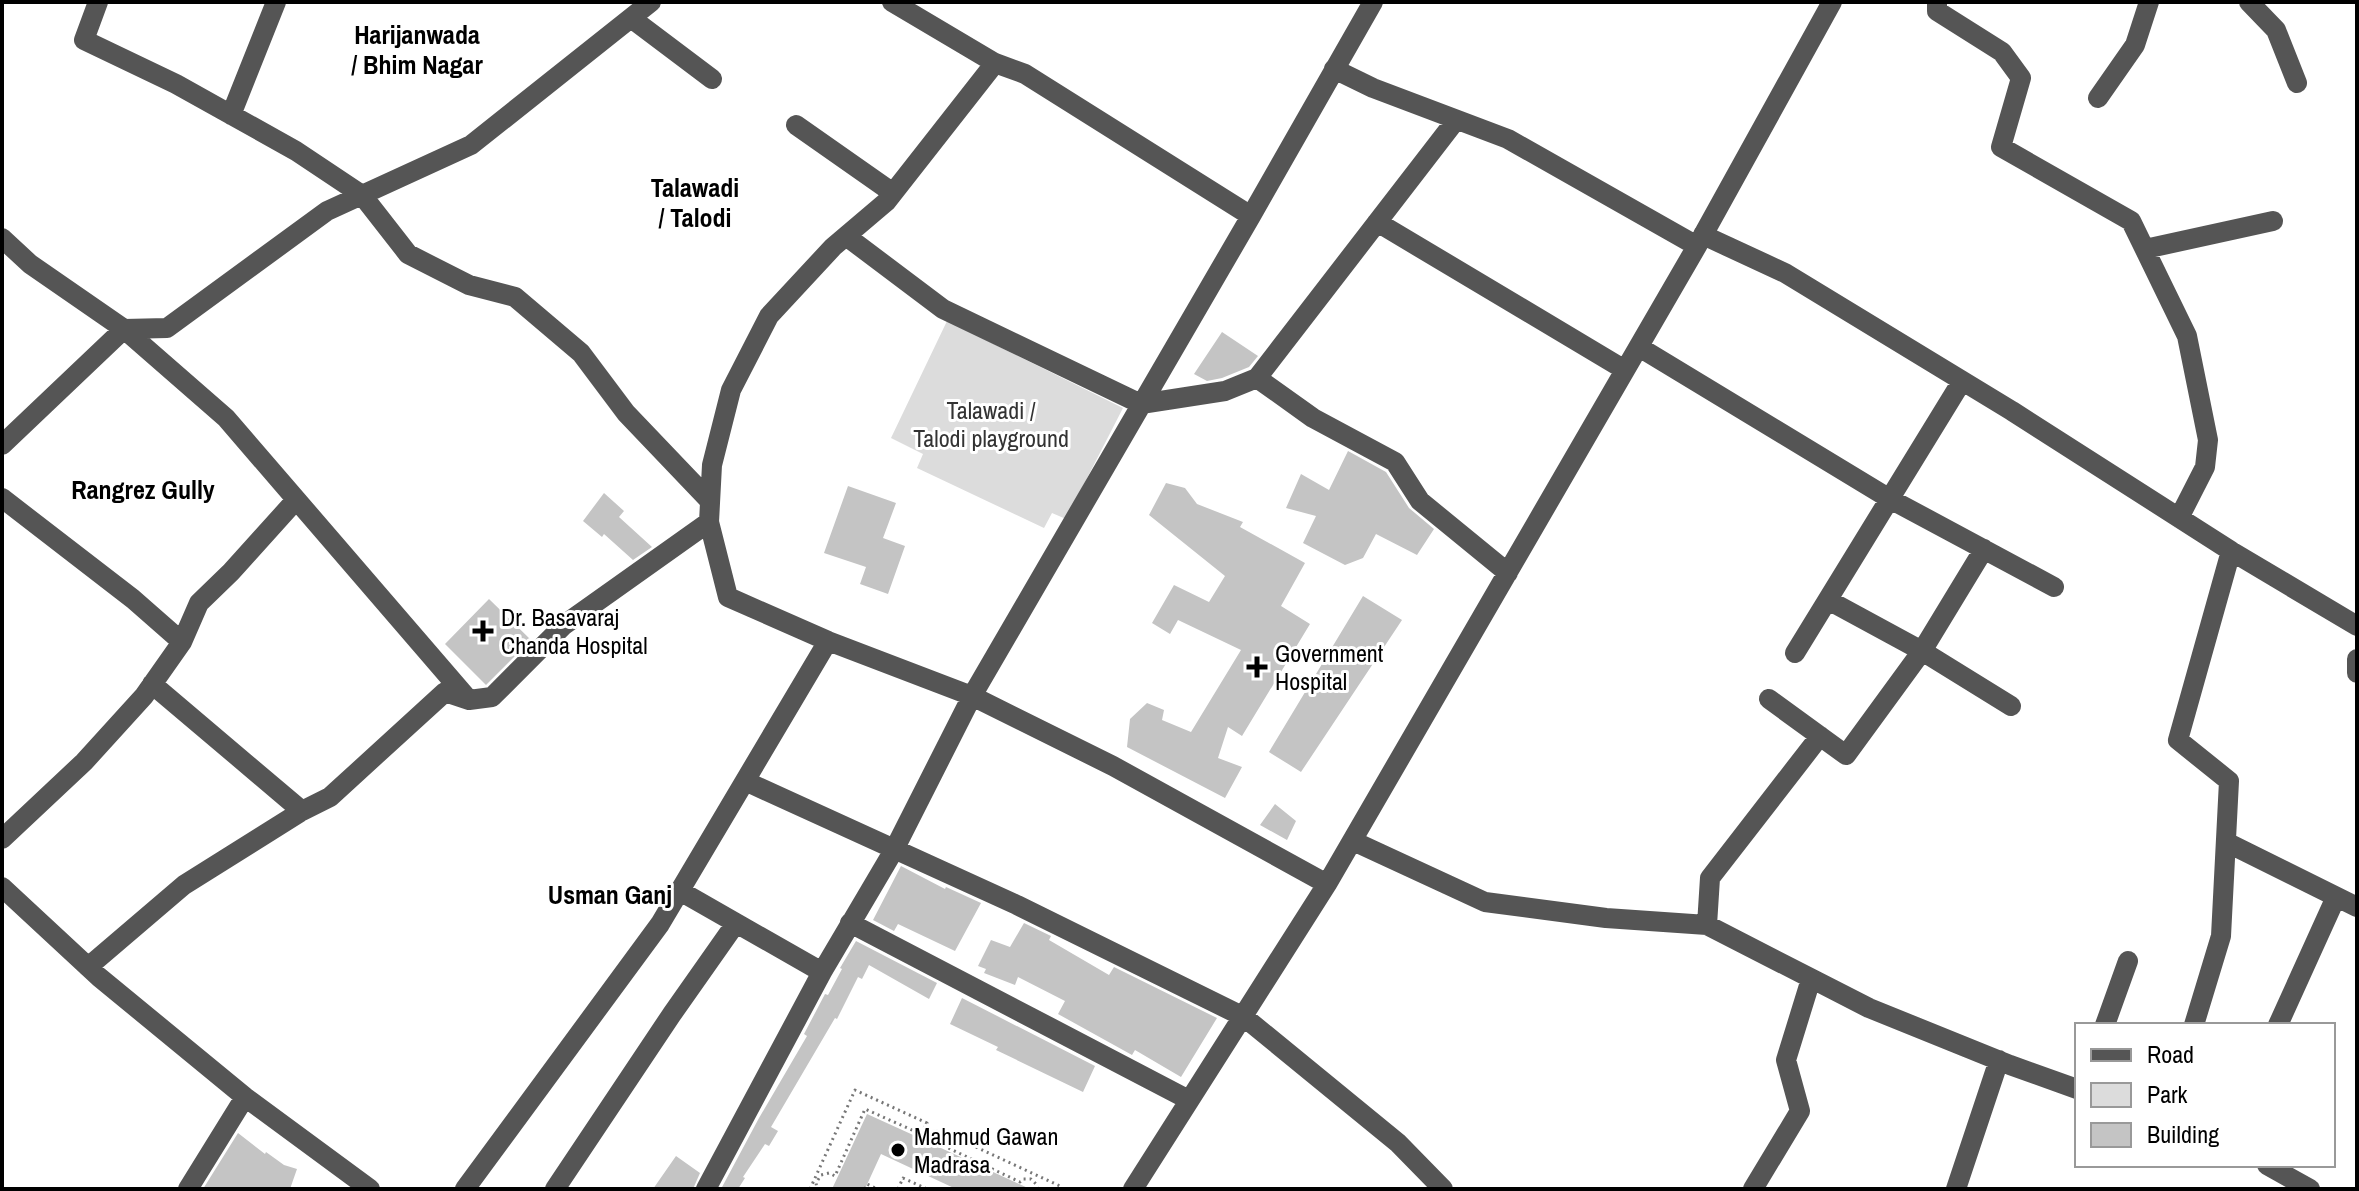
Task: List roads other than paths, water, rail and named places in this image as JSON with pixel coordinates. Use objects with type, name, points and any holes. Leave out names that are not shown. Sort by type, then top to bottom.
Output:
[{"type":"street","points":[[98,2],[84,40],[176,84],[296,151],[362,195],[408,254],[469,285],[515,297],[581,353],[626,413],[710,501]]},
{"type":"street","points":[[231,115],[276,2]]},
{"type":"street","points":[[2,445],[124,329],[167,328],[327,211],[471,145],[651,2]]},
{"type":"street","points":[[892,2],[995,63],[1025,74],[1251,216]]},
{"type":"street","points":[[706,1189],[822,972],[894,850],[972,696],[1373,2]]},
{"type":"street","points":[[1133,1189],[1353,841],[1700,241],[1832,2]]},
{"type":"street","points":[[1937,2],[1937,11],[2002,52],[2021,78],[2001,147],[2131,221],[2187,336],[2208,440],[2205,467],[2179,518]]},
{"type":"street","points":[[2098,98],[2135,45],[2149,2]]},
{"type":"street","points":[[2249,2],[2276,30],[2297,83]]},
{"type":"street","points":[[631,18],[712,79]]},
{"type":"street","points":[[995,63],[886,202],[846,236],[769,316],[731,390],[712,465],[709,522],[728,597],[828,641],[972,696],[1113,766],[1327,884]]},
{"type":"street","points":[[1334,69],[1373,88],[1508,139],[1700,241],[1785,273],[2357,626]]},
{"type":"street","points":[[846,236],[943,309],[1141,404],[1225,391],[1257,378],[1456,120]]},
{"type":"street","points":[[796,125],[893,193]]},
{"type":"street","points":[[2145,249],[2273,221]]},
{"type":"street","points":[[1377,222],[1625,370]]},
{"type":"street","points":[[2,238],[30,264],[124,329],[226,418],[469,700]]},
{"type":"street","points":[[1639,347],[1890,499],[2054,587]]},
{"type":"street","points":[[1257,378],[1313,418],[1395,462],[1420,501],[1508,573]]},
{"type":"street","points":[[1795,653],[1962,381]]},
{"type":"street","points":[[2,498],[133,599],[182,642]]},
{"type":"street","points":[[2,839],[84,762],[152,684],[182,642],[199,603],[295,501]]},
{"type":"street","points":[[88,967],[184,885],[302,811],[330,797],[445,692],[469,700],[492,697],[564,625],[709,522]]},
{"type":"street","points":[[1769,699],[1846,755],[1922,651],[1984,549]]},
{"type":"street","points":[[2195,1023],[2221,936],[2229,781],[2178,740],[2231,551]]},
{"type":"street","points":[[1828,600],[1922,651],[2011,706]]},
{"type":"street","points":[[465,1189],[660,924],[828,641]]},
{"type":"street","points":[[2357,659],[2357,673]]},
{"type":"street","points":[[152,684],[302,811]]},
{"type":"street","points":[[1707,925],[1710,878],[1820,736]]},
{"type":"street","points":[[745,781],[1017,905],[1244,1017],[1398,1143],[1443,1189]]},
{"type":"street","points":[[1353,841],[1485,902],[1606,918],[1707,925],[1869,1008],[2075,1088]]},
{"type":"street","points":[[2226,842],[2357,907]]},
{"type":"street","points":[[2,887],[88,967],[245,1097],[370,1189]]},
{"type":"street","points":[[680,891],[822,972]]},
{"type":"street","points":[[2279,1023],[2336,897]]},
{"type":"street","points":[[555,1189],[736,923]]},
{"type":"street","points":[[850,923],[1189,1100]]},
{"type":"street","points":[[2106,1023],[2128,961]]},
{"type":"street","points":[[1753,1189],[1800,1111],[1786,1060],[1811,979]]},
{"type":"street","points":[[1956,1189],[1999,1060]]},
{"type":"street","points":[[188,1189],[245,1097]]},
{"type":"street","points":[[2271,1167],[2310,1189]]},
{"type":"place","name":"Dr. Basavaraj Chanda Hospital","points":[[483,631]]},
{"type":"place","name":"Government Hospital","points":[[1257,667]]},
{"type":"place","name":"Mahmud Gawan Madrasa","points":[[898,1150]]},
{"type":"district","name":"Harijanwada / Bhim Nagar","points":[[417,49]]},
{"type":"district","name":"Talawadi / Talodi","points":[[695,202]]},
{"type":"district","name":"Rangrez Gully","points":[[143,489]]},
{"type":"district","name":"Usman Ganj","points":[[610,894]]},
{"type":"park label","name":"Talawadi / Talodi playground","points":[[991,424]]}]
